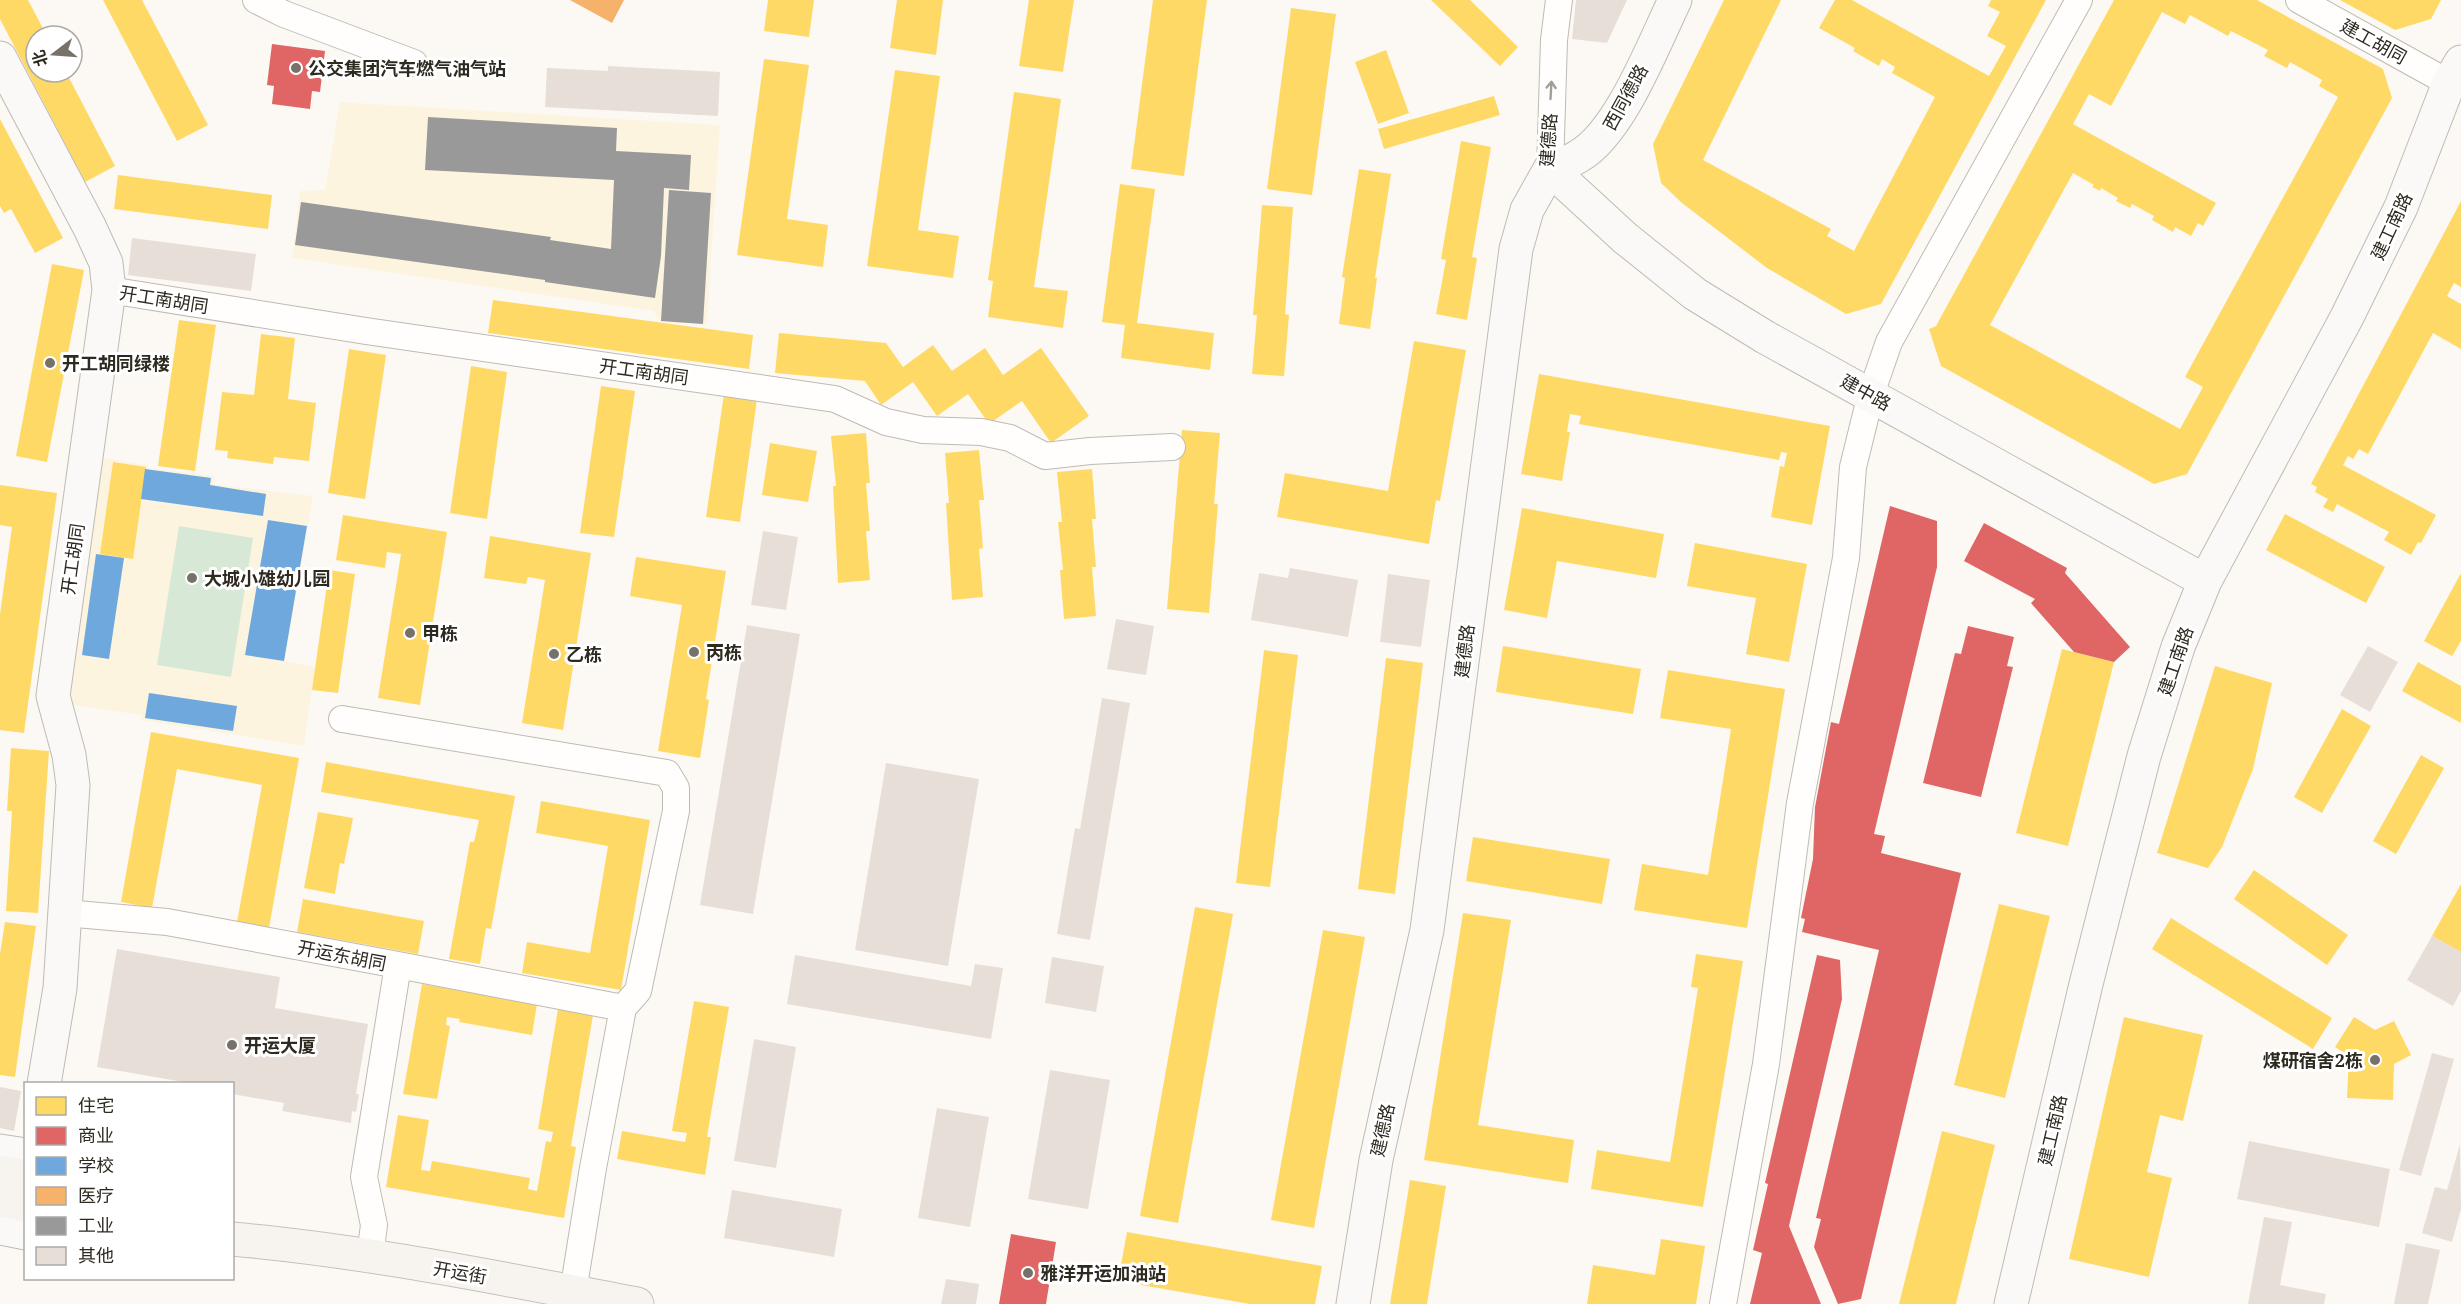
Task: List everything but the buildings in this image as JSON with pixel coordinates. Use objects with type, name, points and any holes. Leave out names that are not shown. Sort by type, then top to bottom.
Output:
[{"type":"main road","points":[[0,1172],[24,1177]]},
{"type":"main road","points":[[0,1200],[24,1205]]},
{"type":"main road","name":"开运街","points":[[234,1228],[282,1243]]},
{"type":"main road","name":"开运街","points":[[234,1239],[282,1243],[370,1257],[637,1304]]},
{"type":"street","points":[[256,0],[284,14],[414,63]]},
{"type":"street","name":"建德路","points":[[1353,1304],[1376,1160],[1427,930],[1516,249],[1527,210],[1550,169],[1554,40],[1559,0]]},
{"type":"street","name":"西同德路","points":[[1550,169],[1580,156],[1601,138],[1617,118],[1675,0]]},
{"type":"street","points":[[1723,1304],[1766,1064],[1800,803],[1846,558],[1853,467],[1871,394],[1889,342],[2079,0]]},
{"type":"street","name":"建工胡同","points":[[2299,0],[2455,72]]},
{"type":"street","name":"开工胡同","points":[[0,58],[106,262],[109,290],[53,696],[69,755],[73,785],[60,988],[44,1082]]},
{"type":"street","name":"建工南路","points":[[2011,1304],[2086,984],[2144,756],[2178,647],[2205,581],[2352,307],[2401,207],[2455,72]]},
{"type":"street","name":"建中路","points":[[1550,169],[1625,238],[1695,294],[1765,337],[2205,581]]},
{"type":"street","name":"开工南胡同","points":[[109,290],[366,331],[835,399],[886,422],[923,430],[981,432],[1010,438],[1045,456],[1090,451],[1172,447]]},
{"type":"street","points":[[342,719],[667,773],[676,788],[676,811],[638,992],[624,1008],[593,1168],[573,1292]]},
{"type":"street","name":"开运东胡同","points":[[65,913],[167,922],[398,965],[364,1177],[374,1225],[370,1257]]},
{"type":"street","points":[[398,965],[624,1008]]},
{"type":"street","points":[[0,1151],[24,1155]]},
{"type":"street","points":[[0,1228],[24,1233]]},
{"type":"shaded area","points":[[340,102],[720,125],[707,322],[704,325],[661,322],[653,311],[292,258],[300,191],[325,190]]},
{"type":"shaded area","name":"大城小雄幼儿园","points":[[103,458],[148,465],[148,468],[214,476],[213,484],[313,496],[285,661],[315,667],[304,746],[141,720],[141,715],[66,704]]},
{"type":"green space","points":[[179,526],[253,538],[231,677],[157,665]]},
{"type":"place","name":"公交集团汽车燃气油气站","points":[[296,68]]},
{"type":"place","name":"开工胡同绿楼","points":[[50,363]]},
{"type":"place","name":"大城小雄幼儿园","points":[[192,578]]},
{"type":"place","name":"甲栋","points":[[410,633]]},
{"type":"place","name":"丙栋","points":[[694,652]]},
{"type":"place","name":"乙栋","points":[[554,654]]},
{"type":"place","name":"开运大厦","points":[[232,1045]]},
{"type":"place","name":"煤研宿舍2栋","points":[[2375,1060]]},
{"type":"place","name":"雅洋开运加油站","points":[[1028,1273]]}]
